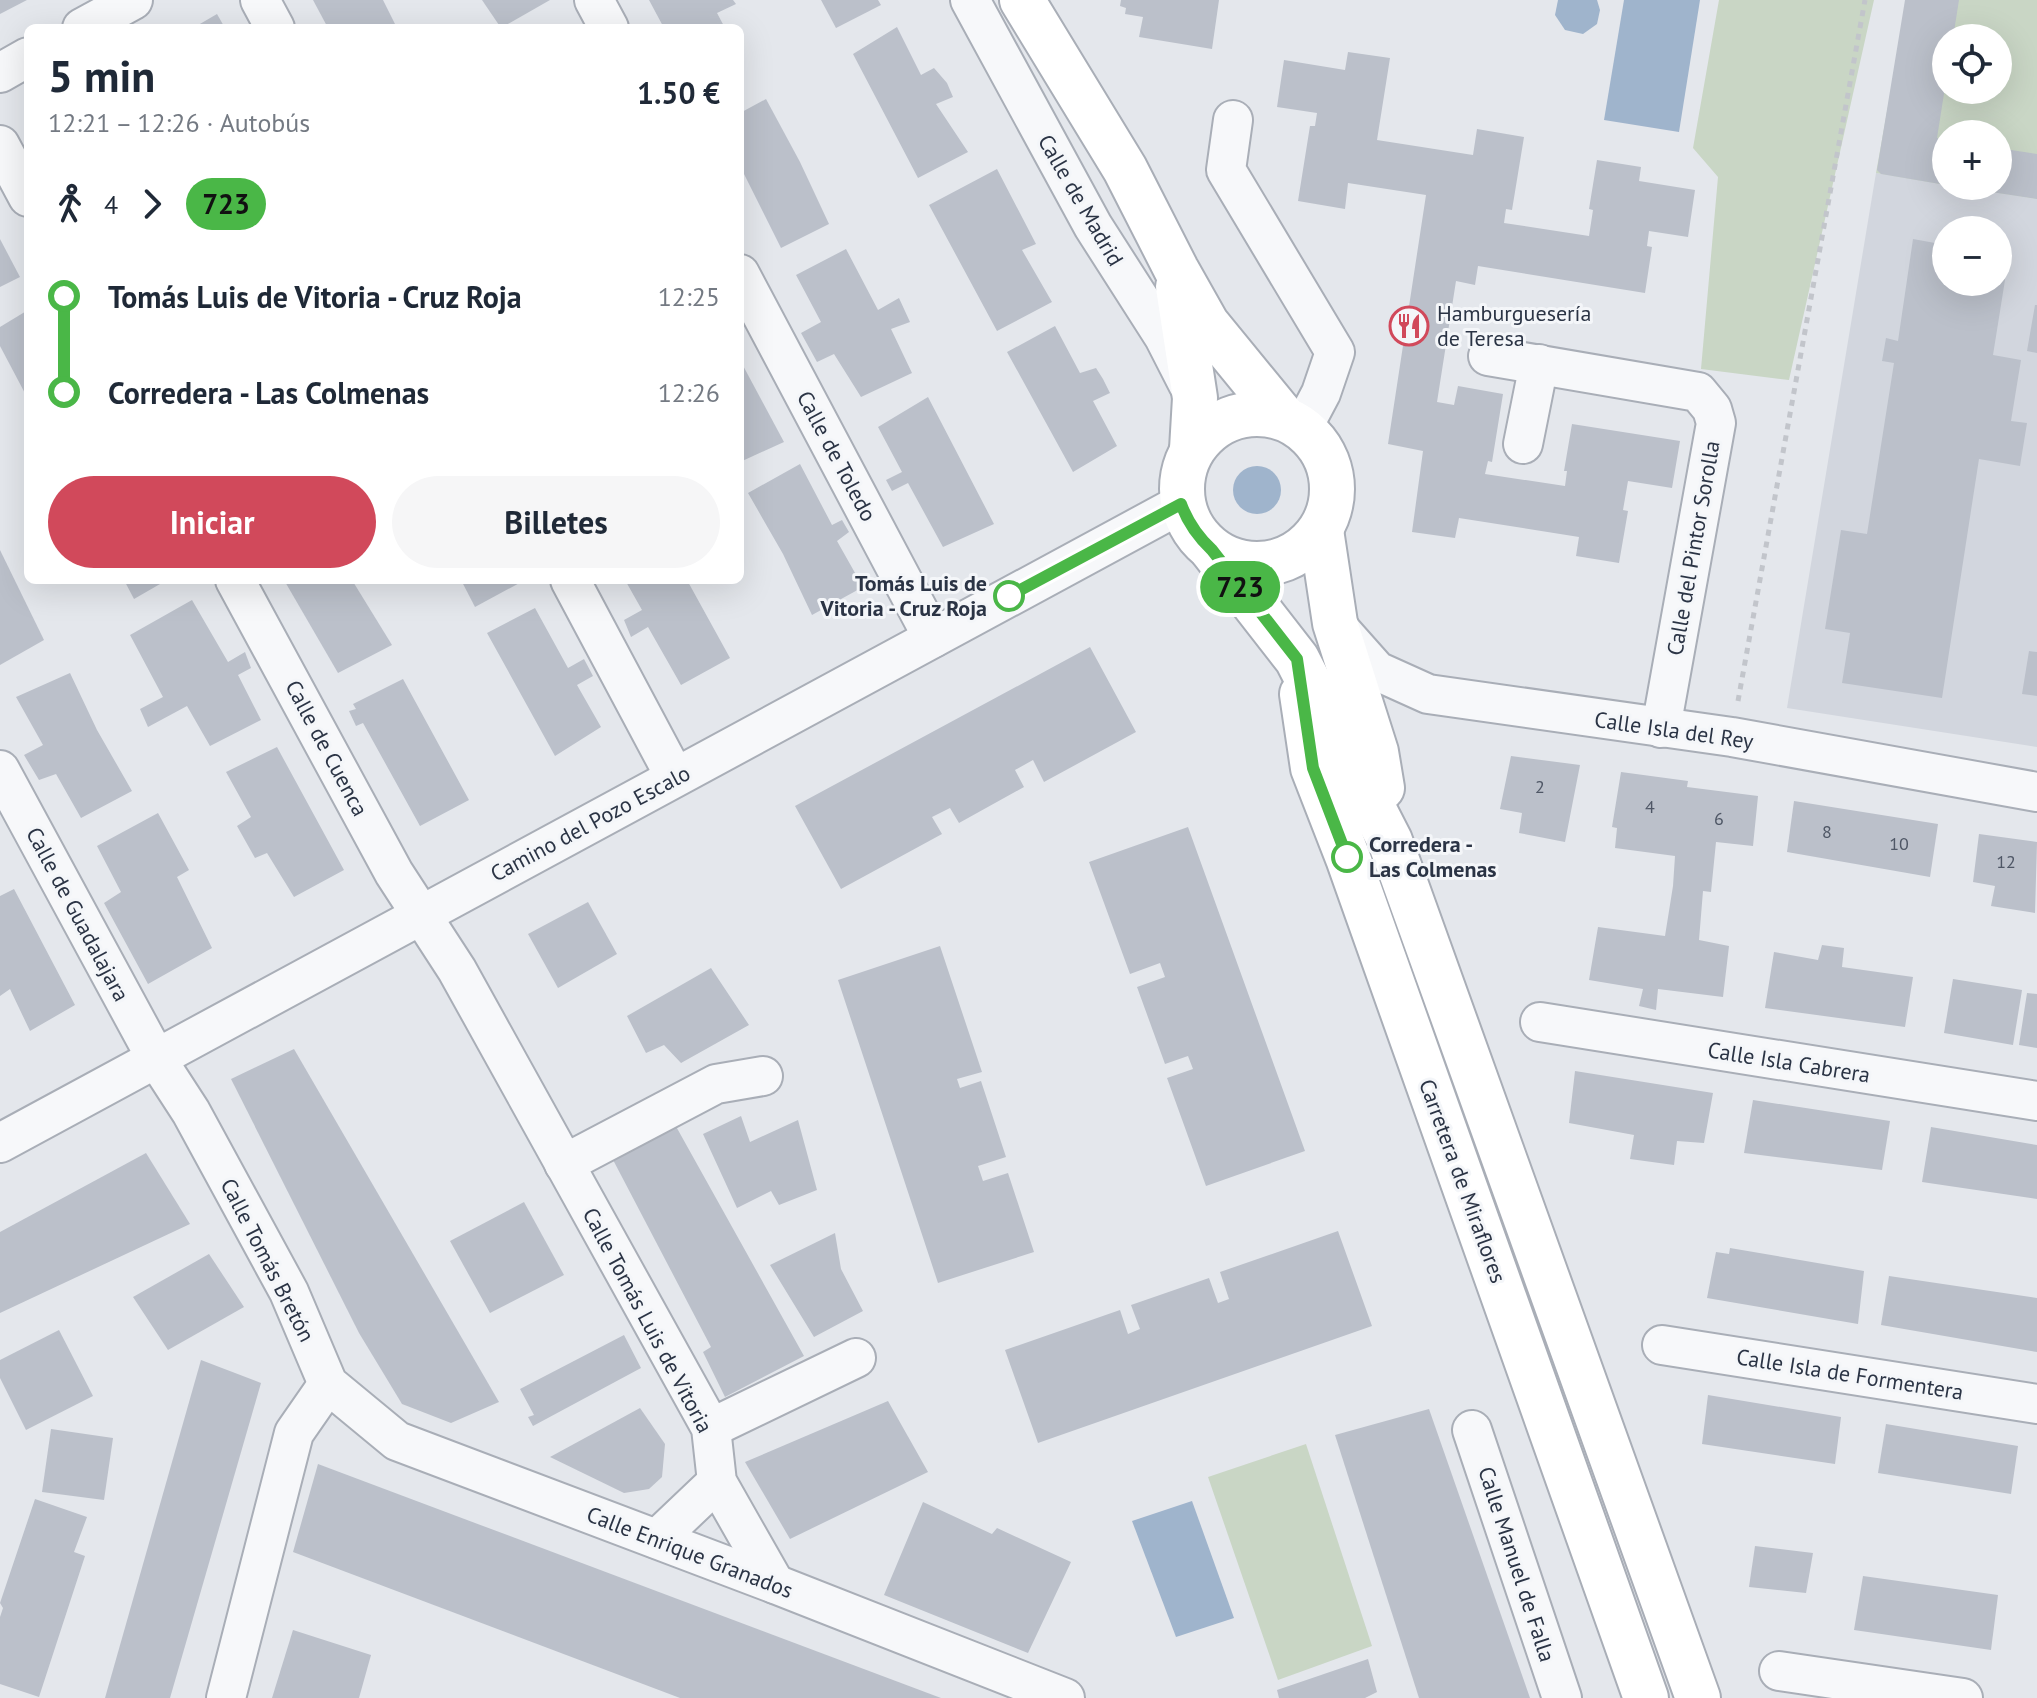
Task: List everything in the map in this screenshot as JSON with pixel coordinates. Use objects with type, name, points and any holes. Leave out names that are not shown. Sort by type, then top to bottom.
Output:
[{"type":"main road","points":[[1022,0],[1125,169],[1207,324],[1293,424],[1318,445],[1328,465],[1333,487],[1330,509],[1321,530],[1304,549],[1283,560],[1258,565],[1233,562],[1212,550],[1193,530],[1181,504],[1184,467],[1192,449],[1205,433],[1222,422],[1242,415],[1263,414],[1293,424]]},
{"type":"main road","points":[[1176,269],[1195,398],[1192,449]]},
{"type":"main road","name":"Carretera de Miraflores","points":[[1321,530],[1335,623],[1376,752],[1390,841]]},
{"type":"main road","name":"Carretera de Miraflores","points":[[1212,550],[1297,659],[1390,841],[1698,1698]]},
{"type":"main road","name":"Carretera de Miraflores","points":[[1297,659],[1313,768],[1646,1698]]},
{"type":"street","points":[[89,24],[133,0]]},
{"type":"street","points":[[260,0],[273,24]]},
{"type":"street","points":[[594,0],[607,24]]},
{"type":"street","name":"Calle de Madrid","points":[[970,0],[1093,226],[1164,337],[1195,398]]},
{"type":"street","points":[[0,73],[24,59]]},
{"type":"street","points":[[1233,120],[1226,170],[1335,352],[1321,393],[1293,424]]},
{"type":"street","points":[[0,145],[24,190]]},
{"type":"street","name":"Calle de Toledo","points":[[744,282],[933,638]]},
{"type":"street","name":"Calle del Pintor Sorolla","points":[[1488,356],[1698,392],[1712,409],[1716,423],[1661,728]]},
{"type":"street","points":[[1523,444],[1539,364]]},
{"type":"street","name":"Camino del Pozo Escalo","points":[[0,1143],[1181,504]]},
{"type":"street","name":"Calle de Cuenca","points":[[237,584],[394,873],[420,915]]},
{"type":"street","points":[[572,584],[675,777]]},
{"type":"street","name":"Calle Isla del Rey","points":[[1335,623],[1377,671],[1428,694],[1732,737],[2037,792]]},
{"type":"street","name":"Calle de Guadalajara","points":[[0,770],[156,1058]]},
{"type":"street","name":"Calle Tomás Luis de Vitoria","points":[[420,915],[457,970],[711,1428],[717,1482],[775,1584]]},
{"type":"street","name":"Calle Isla Cabrera","points":[[1540,1022],[2037,1101]]},
{"type":"street","name":"Calle Tomás Bretón","points":[[156,1058],[191,1112],[289,1292],[328,1384]]},
{"type":"street","points":[[564,1164],[716,1084],[763,1076]]},
{"type":"street","name":"Calle Isla de Formentera","points":[[1662,1345],[2037,1404]]},
{"type":"street","points":[[711,1428],[856,1358]]},
{"type":"street","points":[[226,1698],[294,1433],[328,1384]]},
{"type":"street","name":"Calle Enrique Granados","points":[[328,1384],[397,1441],[1065,1698]]},
{"type":"street","name":"Calle Manuel de Falla","points":[[1472,1430],[1562,1698]]},
{"type":"street","points":[[657,1539],[717,1482]]},
{"type":"street","points":[[1779,1671],[1963,1698]]},
{"type":"path","points":[[1732,737],[1865,0]]},
{"type":"shaded area","points":[[1876,173],[1932,182],[1932,200],[2012,200],[2012,195],[2037,199],[2037,747],[1787,708]]},
{"type":"green space","points":[[1719,0],[1874,0],[1789,380],[1701,369],[1718,177],[1693,148]]},
{"type":"green space","points":[[1907,0],[2037,0],[2037,199],[2012,195],[2012,120],[1932,120],[1932,183],[1876,173]]},
{"type":"green space","points":[[1306,1444],[1372,1646],[1278,1680],[1208,1477]]},
{"type":"water","points":[[1558,0],[1597,0],[1600,10],[1597,24],[1583,34],[1565,30],[1555,15]]},
{"type":"water","points":[[1624,0],[1700,0],[1679,132],[1604,120]]},
{"type":"water","points":[[1257,466],[1266,467],[1274,473],[1280,481],[1280,499],[1274,507],[1266,513],[1257,514],[1248,513],[1240,507],[1234,499],[1233,490],[1234,481],[1240,473],[1248,467]]},
{"type":"water","points":[[1192,1501],[1234,1618],[1176,1637],[1132,1521]]},
{"type":"building","points":[[0,0],[27,0],[0,14]]},
{"type":"building","points":[[313,0],[383,0],[395,24],[326,24]]},
{"type":"building","points":[[482,0],[550,0],[508,24],[498,24]]},
{"type":"building","points":[[649,0],[733,0],[736,4],[717,13],[723,24],[662,24]]},
{"type":"building","points":[[821,0],[878,0],[881,5],[836,28]]},
{"type":"building","points":[[1121,0],[1219,0],[1212,49],[1139,37],[1143,17],[1125,14],[1126,8],[1120,6]]},
{"type":"building","points":[[1905,0],[1959,0],[1955,24],[1932,24],[1932,104],[1942,104],[1940,120],[1932,120],[1932,183],[1881,174],[1877,170]]},
{"type":"building","points":[[217,14],[223,24],[200,24]]},
{"type":"building","points":[[897,27],[921,75],[934,68],[947,83],[953,97],[936,104],[968,152],[918,178],[853,54]]},
{"type":"building","points":[[1348,52],[1390,58],[1377,140],[1473,155],[1477,129],[1524,137],[1512,210],[1506,209],[1504,223],[1589,236],[1593,210],[1589,209],[1597,160],[1641,167],[1639,181],[1695,190],[1688,237],[1649,231],[1647,246],[1652,247],[1645,293],[1478,266],[1475,285],[1456,281],[1437,402],[1454,405],[1458,386],[1503,394],[1492,462],[1488,461],[1485,474],[1565,486],[1567,471],[1564,471],[1572,424],[1680,441],[1672,488],[1628,481],[1623,510],[1628,511],[1619,563],[1576,556],[1579,537],[1459,518],[1455,538],[1412,532],[1423,451],[1388,444],[1426,195],[1348,183],[1345,209],[1298,201],[1310,126],[1315,126],[1317,113],[1277,107],[1284,60],[1345,70]]},
{"type":"building","points":[[766,99],[829,224],[781,248],[744,174],[744,111]]},
{"type":"building","points":[[2012,150],[2037,154],[2037,199],[2012,195]]},
{"type":"building","points":[[997,169],[1036,244],[1022,250],[1052,302],[997,331],[929,205]]},
{"type":"building","points":[[0,239],[20,277],[0,287]]},
{"type":"building","points":[[1913,239],[1932,242],[1932,296],[2002,296],[1993,355],[2021,360],[2011,421],[2027,423],[2020,466],[1979,459],[1942,698],[1842,683],[1850,633],[1825,629],[1841,530],[1867,534],[1894,363],[1882,361],[1886,338],[1898,341]]},
{"type":"building","points":[[846,249],[878,310],[899,298],[910,322],[891,329],[912,373],[861,397],[834,354],[817,362],[801,333],[821,322],[796,275]]},
{"type":"building","points":[[2037,305],[2037,353],[2027,351]]},
{"type":"building","points":[[24,312],[24,391],[0,346],[0,327]]},
{"type":"building","points":[[1055,326],[1080,373],[1096,368],[1103,379],[1110,393],[1093,401],[1117,446],[1073,472],[1007,352]]},
{"type":"building","points":[[744,367],[784,442],[744,460]]},
{"type":"building","points":[[928,397],[994,524],[943,547],[908,483],[892,491],[886,480],[902,472],[878,427]]},
{"type":"building","points":[[800,464],[832,525],[842,520],[849,532],[837,541],[863,587],[812,615],[783,554],[748,493]]},
{"type":"building","points":[[0,550],[44,640],[0,665]]},
{"type":"building","points":[[126,584],[160,584],[134,599]]},
{"type":"building","points":[[286,584],[354,584],[392,645],[338,673]]},
{"type":"building","points":[[463,584],[518,584],[475,607]]},
{"type":"building","points":[[627,584],[689,584],[730,658],[681,685],[648,627],[631,637],[624,620],[642,610]]},
{"type":"building","points":[[192,600],[228,662],[245,652],[251,668],[238,675],[261,720],[210,746],[187,706],[148,727],[140,709],[163,697],[130,635]]},
{"type":"building","points":[[535,608],[568,668],[584,659],[593,676],[577,685],[601,727],[555,756],[487,633]]},
{"type":"building","points":[[1090,647],[1136,732],[1044,782],[1033,760],[1015,770],[1024,787],[959,823],[950,808],[932,817],[942,834],[841,889],[795,806]]},
{"type":"building","points":[[2029,651],[2037,652],[2037,696],[2022,694]]},
{"type":"building","points":[[70,673],[97,730],[132,791],[81,818],[56,774],[39,780],[24,755],[43,745],[16,697]]},
{"type":"building","points":[[403,679],[469,800],[420,826],[363,723],[356,726],[349,711],[356,709],[353,704]]},
{"type":"building","points":[[277,747],[344,870],[294,897],[267,853],[255,858],[237,826],[251,817],[226,772]]},
{"type":"building","points":[[1511,756],[1580,765],[1565,842],[1519,833],[1522,813],[1500,809]]},
{"type":"building","points":[[1621,772],[1688,781],[1687,787],[1758,796],[1753,846],[1716,842],[1711,892],[1703,891],[1699,940],[1729,946],[1723,997],[1658,989],[1656,1010],[1639,1006],[1643,989],[1589,980],[1598,927],[1665,936],[1673,886],[1675,856],[1615,848],[1617,828],[1612,827]]},
{"type":"building","points":[[1794,801],[1938,824],[1930,877],[1787,852]]},
{"type":"building","points":[[158,813],[189,870],[177,877],[212,948],[148,984],[104,903],[121,892],[97,846]]},
{"type":"building","points":[[1188,827],[1305,1151],[1206,1186],[1167,1078],[1193,1069],[1188,1056],[1165,1064],[1137,987],[1165,977],[1160,963],[1130,974],[1089,862]]},
{"type":"building","points":[[1979,834],[2037,842],[2035,913],[1991,906],[1995,886],[1973,882]]},
{"type":"building","points":[[14,889],[75,1005],[30,1031],[10,989],[0,996],[0,896]]},
{"type":"building","points":[[588,902],[617,954],[558,988],[528,934]]},
{"type":"building","points":[[1822,945],[1844,948],[1842,967],[1913,977],[1905,1027],[1765,1008],[1774,952],[1818,960]]},
{"type":"building","points":[[940,946],[982,1072],[957,1079],[960,1088],[981,1081],[1006,1157],[978,1166],[983,1181],[1008,1173],[1034,1252],[938,1283],[838,980]]},
{"type":"building","points":[[711,968],[749,1025],[681,1063],[664,1045],[646,1053],[627,1016]]},
{"type":"building","points":[[1953,979],[2022,990],[2013,1045],[1944,1033]]},
{"type":"building","points":[[2027,993],[2037,994],[2037,1048],[2019,1045]]},
{"type":"building","points":[[294,1049],[499,1402],[451,1423],[402,1404],[359,1333],[231,1079]]},
{"type":"building","points":[[1575,1071],[1713,1093],[1704,1143],[1677,1141],[1674,1165],[1630,1159],[1634,1135],[1569,1123]]},
{"type":"building","points":[[1753,1100],[1890,1121],[1882,1170],[1744,1153]]},
{"type":"building","points":[[741,1116],[750,1142],[798,1120],[817,1190],[779,1205],[771,1191],[737,1208],[703,1134]]},
{"type":"building","points":[[673,1121],[804,1356],[725,1397],[703,1352],[711,1347],[611,1156]]},
{"type":"building","points":[[1931,1127],[2037,1145],[2037,1199],[1922,1182]]},
{"type":"building","points":[[146,1153],[190,1224],[0,1313],[0,1232]]},
{"type":"building","points":[[524,1202],[564,1275],[490,1313],[450,1241]]},
{"type":"building","points":[[1338,1231],[1372,1326],[1038,1443],[1005,1350],[1120,1310],[1128,1334],[1140,1329],[1131,1305],[1209,1278],[1218,1303],[1229,1299],[1220,1272]]},
{"type":"building","points":[[835,1233],[841,1269],[863,1311],[814,1337],[770,1265]]},
{"type":"building","points":[[1730,1248],[1864,1271],[1858,1324],[1707,1298],[1716,1252],[1729,1254]]},
{"type":"building","points":[[209,1254],[244,1307],[168,1350],[133,1297]]},
{"type":"building","points":[[1889,1276],[2037,1298],[2037,1352],[1881,1325]]},
{"type":"building","points":[[59,1330],[93,1396],[26,1430],[0,1378],[0,1360]]},
{"type":"building","points":[[624,1335],[641,1368],[533,1426],[528,1417],[534,1415],[520,1389]]},
{"type":"building","points":[[201,1360],[261,1383],[170,1698],[105,1698]]},
{"type":"building","points":[[1708,1395],[1841,1417],[1835,1464],[1702,1444]]},
{"type":"building","points":[[888,1401],[928,1472],[790,1539],[745,1462]]},
{"type":"building","points":[[640,1408],[665,1444],[662,1477],[649,1489],[624,1493],[550,1457]]},
{"type":"building","points":[[1429,1409],[1530,1698],[1419,1698],[1335,1435]]},
{"type":"building","points":[[1886,1424],[2018,1446],[2011,1494],[1878,1473]]},
{"type":"building","points":[[51,1429],[113,1438],[104,1500],[42,1492]]},
{"type":"building","points":[[318,1464],[941,1698],[680,1698],[293,1552]]},
{"type":"building","points":[[35,1499],[87,1517],[74,1552],[85,1556],[39,1697],[0,1684],[0,1617],[3,1608],[0,1603]]},
{"type":"building","points":[[923,1502],[992,1534],[997,1528],[1071,1562],[1028,1653],[884,1595]]},
{"type":"building","points":[[1755,1546],[1813,1553],[1806,1593],[1749,1587]]},
{"type":"building","points":[[1863,1576],[1998,1595],[1991,1650],[1854,1630]]},
{"type":"building","points":[[293,1630],[371,1655],[359,1698],[272,1698]]},
{"type":"building","points":[[1368,1659],[1377,1692],[1365,1698],[1279,1698],[1277,1690]]},
{"type":"bus line","name":"723","points":[[1009,596],[1181,504],[1188,523],[1199,538],[1212,550],[1297,659],[1313,768],[1347,857]]},
{"type":"place","name":"Hamburguesería de Teresa","points":[[1409,326]]},
{"type":"place","name":"Tomás Luis de Vitoria - Cruz Roja","points":[[1009,596]]},
{"type":"place","name":"Corredera - Las Colmenas","points":[[1347,857]]}]
